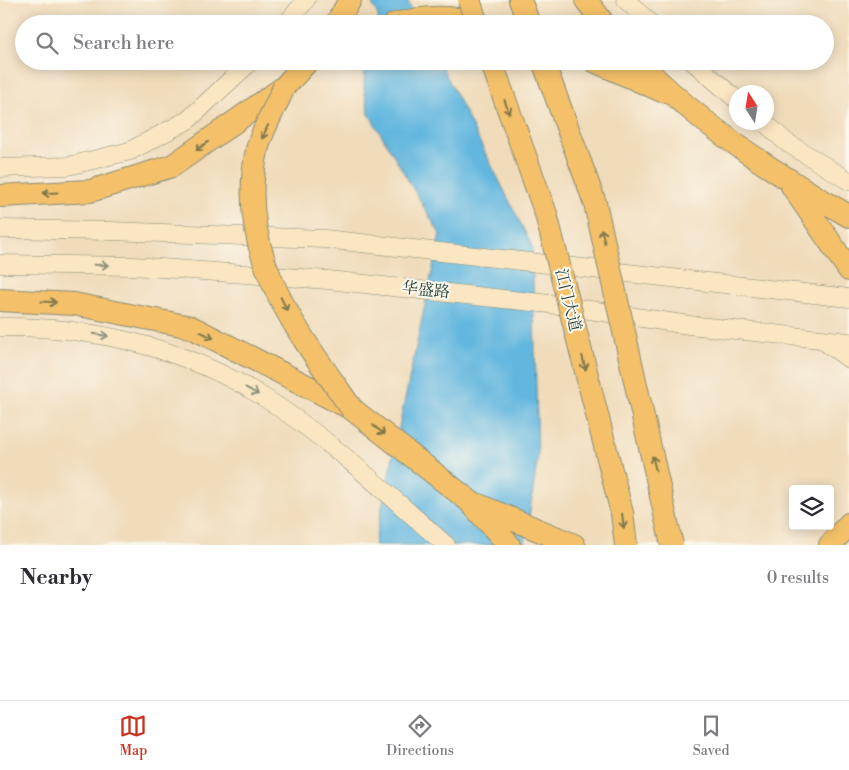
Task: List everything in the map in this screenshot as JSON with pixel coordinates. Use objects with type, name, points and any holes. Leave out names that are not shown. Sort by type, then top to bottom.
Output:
[{"type":"highway","points":[[341,15],[350,0]]},
{"type":"highway","points":[[469,0],[475,15]]},
{"type":"highway","points":[[520,0],[526,15]]},
{"type":"highway","points":[[586,0],[597,15]]},
{"type":"highway","points":[[0,196],[90,190],[172,166],[284,87],[300,70]]},
{"type":"highway","name":"江门大道","points":[[494,70],[546,214],[622,513],[626,545]]},
{"type":"highway","points":[[546,70],[595,203],[672,545]]},
{"type":"highway","points":[[614,70],[672,96]]},
{"type":"highway","points":[[647,70],[672,96],[789,182],[849,216]]},
{"type":"highway","points":[[284,87],[257,148],[251,194],[261,256],[295,327],[352,408]]},
{"type":"highway","points":[[789,182],[849,270]]},
{"type":"highway","points":[[0,300],[74,304],[191,327],[352,408],[468,500],[509,545]]},
{"type":"highway","points":[[468,500],[574,545]]},
{"type":"highway","points":[[830,545],[849,524]]},
{"type":"main road","points":[[294,15],[306,0]]},
{"type":"main road","points":[[626,0],[642,15]]},
{"type":"main road","points":[[0,168],[68,166],[130,151],[188,120],[241,70]]},
{"type":"main road","points":[[702,70],[729,94]]},
{"type":"main road","points":[[773,130],[786,142],[849,181]]},
{"type":"main road","points":[[0,229],[325,239],[849,298]]},
{"type":"main road","name":"华盛路","points":[[0,264],[133,266],[328,280],[550,304],[690,325],[849,342]]},
{"type":"main road","points":[[0,327],[34,326],[97,334],[135,342],[180,357],[219,373],[259,395],[301,423],[351,462],[446,545]]},
{"type":"main road","points":[[820,339],[849,359]]},
{"type":"water","points":[[370,0],[407,0],[414,15],[378,15]]},
{"type":"water","points":[[365,70],[444,70],[532,246],[538,456],[525,545],[374,545],[440,234],[369,114],[364,88]]}]
